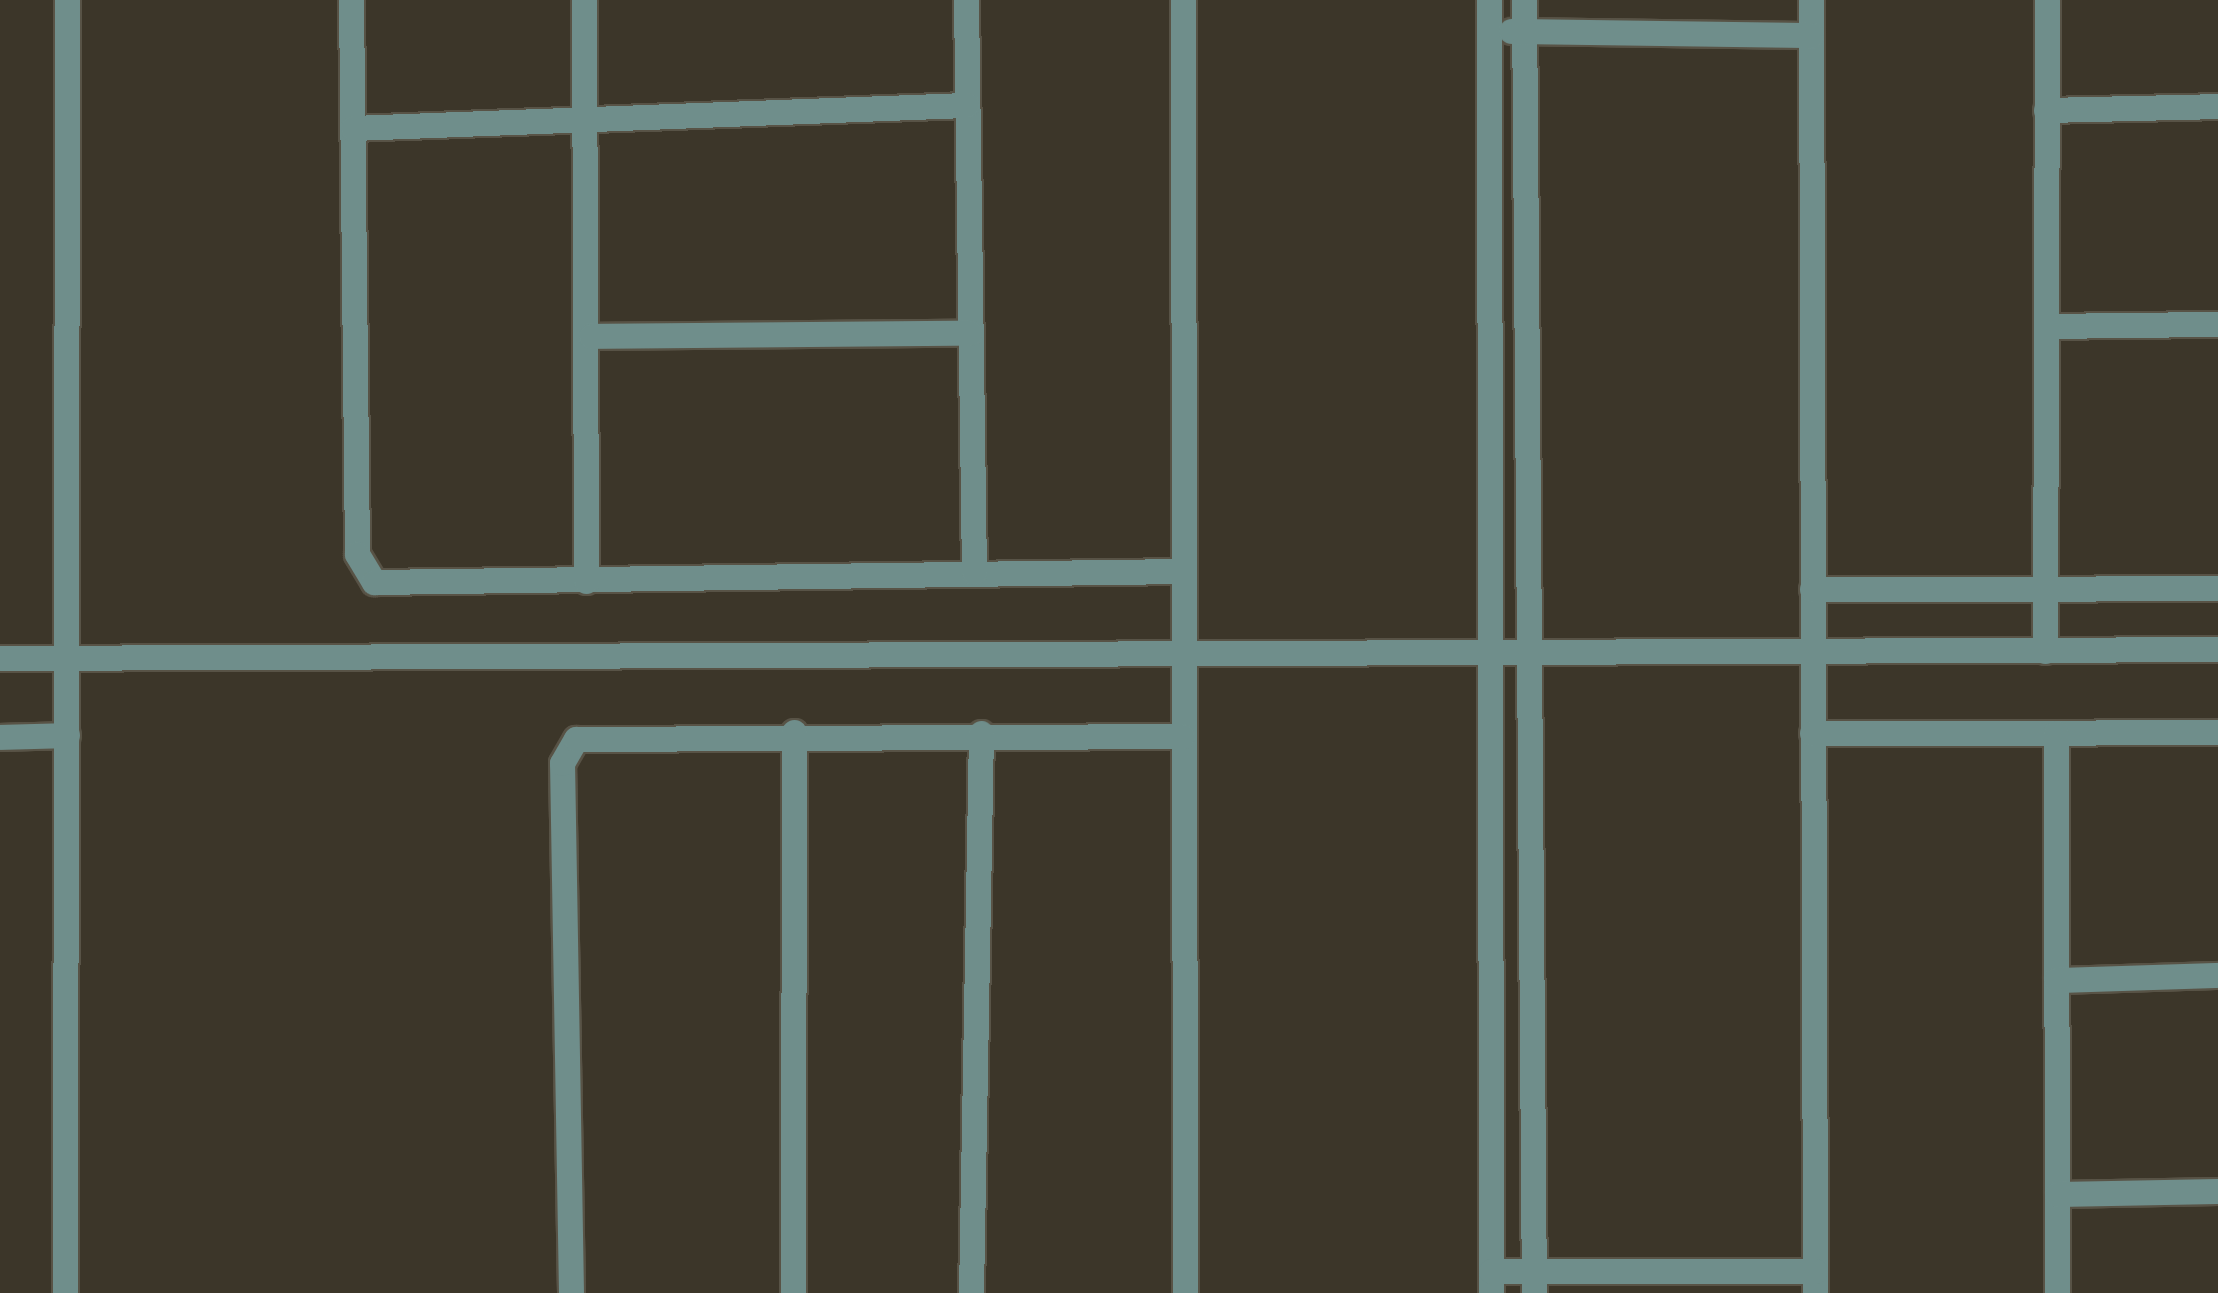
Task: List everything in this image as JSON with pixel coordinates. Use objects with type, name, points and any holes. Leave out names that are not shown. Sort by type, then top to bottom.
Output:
[{"type":"street","points":[[66,1293],[67,0]]},
{"type":"street","points":[[351,0],[363,571],[394,588],[974,572],[1184,571]]},
{"type":"street","points":[[584,0],[591,336],[586,581]]},
{"type":"street","points":[[966,0],[974,572]]},
{"type":"street","points":[[1183,0],[1186,1293]]},
{"type":"street","points":[[1489,0],[1491,1282],[1815,1282],[1811,0]]},
{"type":"street","points":[[1524,0],[1534,1282]]},
{"type":"street","points":[[2044,650],[2047,0]]},
{"type":"street","points":[[1489,30],[1811,35]]},
{"type":"street","points":[[353,128],[585,115],[967,106]]},
{"type":"street","points":[[2046,110],[2218,106]]},
{"type":"street","points":[[2046,326],[2218,324]]},
{"type":"street","points":[[591,336],[970,332]]},
{"type":"street","points":[[1812,589],[2042,584],[2218,588]]},
{"type":"street","points":[[0,658],[1529,656],[2218,649]]},
{"type":"street","points":[[793,1293],[794,732]]},
{"type":"street","points":[[970,1293],[980,732]]},
{"type":"street","points":[[2056,732],[2057,1293]]},
{"type":"street","points":[[1812,733],[2218,732]]},
{"type":"street","points":[[571,1293],[566,749],[595,733],[1182,736]]},
{"type":"street","points":[[0,737],[66,735]]},
{"type":"street","points":[[2056,980],[2218,975]]},
{"type":"street","points":[[2057,1194],[2218,1191]]}]
